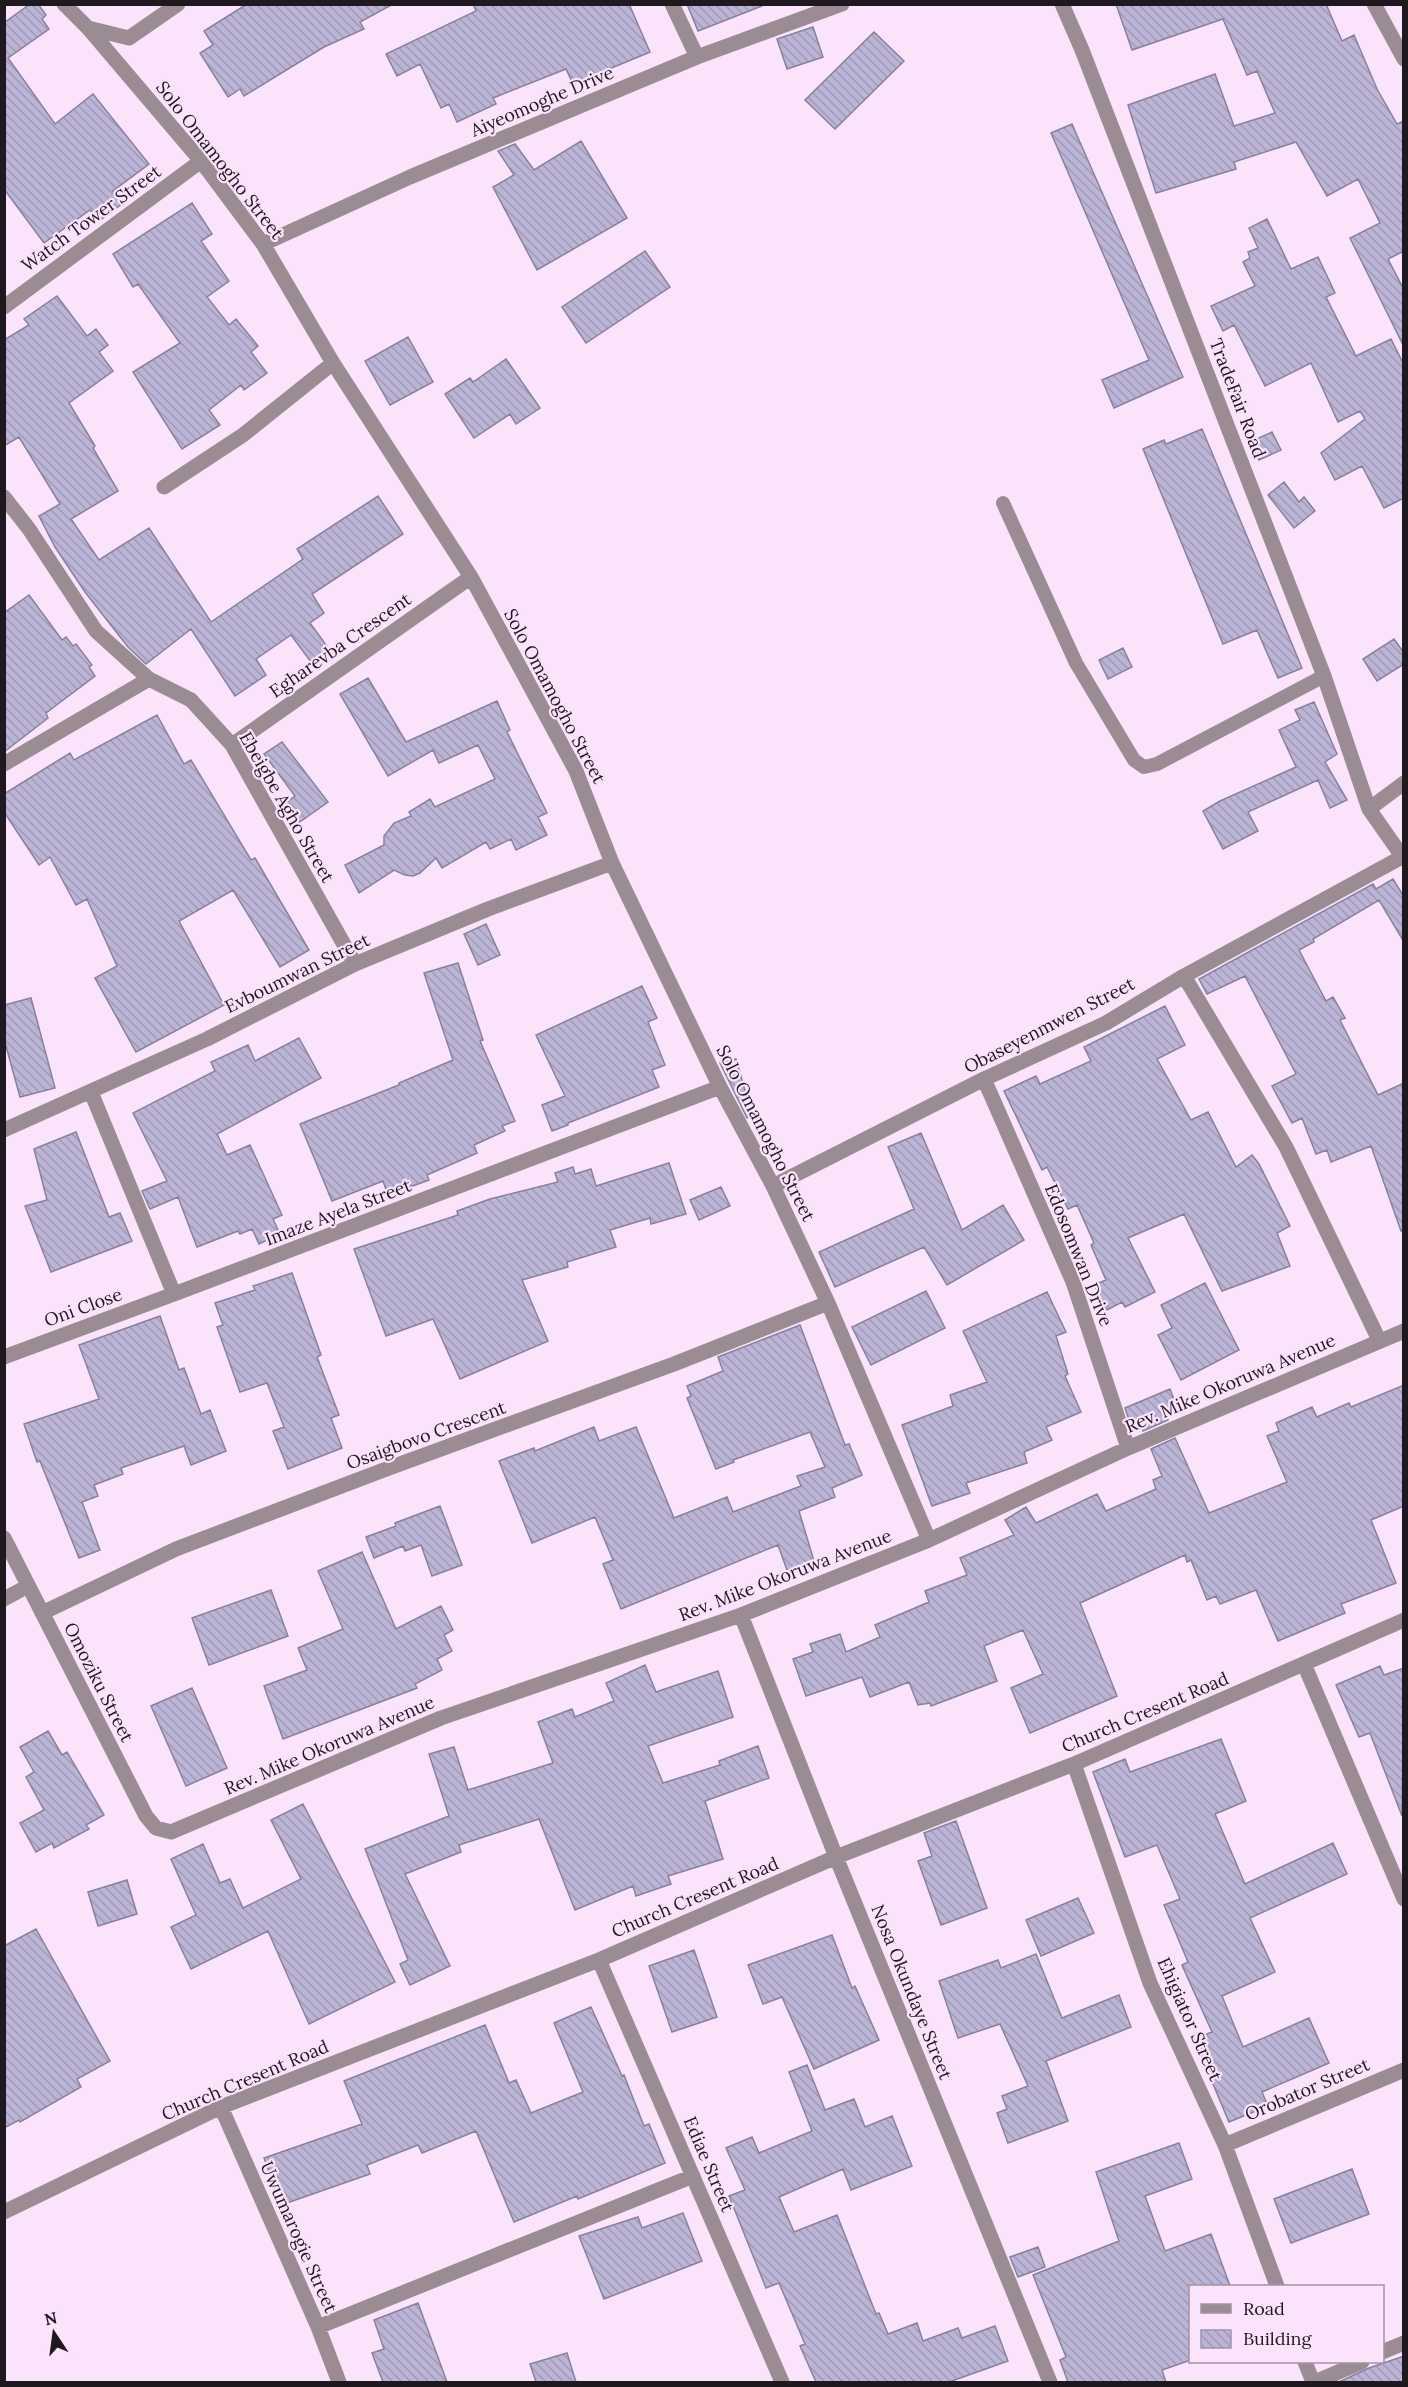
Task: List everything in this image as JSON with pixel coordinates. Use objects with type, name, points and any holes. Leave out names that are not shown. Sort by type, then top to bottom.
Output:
[{"type":"street","name":"Solo Omamogho Street","points":[[64,4],[88,28],[201,161],[263,244],[333,363],[471,577],[576,771],[612,863],[720,1087],[773,1186],[828,1303],[929,1540]]},
{"type":"street","points":[[88,28],[129,38],[178,4]]},
{"type":"street","points":[[672,4],[697,57]]},
{"type":"street","name":"Aiyeomoghe Drive","points":[[263,244],[410,177],[697,57],[842,4]]},
{"type":"street","name":"TradeFair Road","points":[[1062,4],[1324,676],[1369,809],[1403,858]]},
{"type":"street","points":[[1374,4],[1404,59]]},
{"type":"street","name":"Watch Tower Street","points":[[4,307],[201,161]]},
{"type":"street","points":[[164,487],[243,435],[333,363]]},
{"type":"street","name":"Ebeigbe Agho Street","points":[[4,497],[29,530],[96,631],[149,679],[191,700],[232,745],[355,964]]},
{"type":"street","name":"Egharevba Crescent","points":[[232,745],[471,577]]},
{"type":"street","points":[[4,764],[149,679]]},
{"type":"street","points":[[1369,809],[1404,783]]},
{"type":"street","name":"Obaseyenmwen Street","points":[[773,1186],[984,1079],[1106,1023],[1184,976],[1403,858]]},
{"type":"street","name":"Evboumwan Street","points":[[4,1130],[207,1039],[355,964],[488,909],[612,863]]},
{"type":"street","points":[[1184,976],[1286,1147],[1379,1340]]},
{"type":"street","name":"Edosomwan Drive","points":[[984,1079],[1073,1282],[1128,1448]]},
{"type":"street","name":"Imaze Ayela Street","points":[[174,1294],[720,1087]]},
{"type":"street","points":[[91,1092],[174,1294]]},
{"type":"street","name":"Oni Close","points":[[4,1356],[174,1294]]},
{"type":"street","name":"Osaigbovo Crescent","points":[[42,1613],[176,1549],[663,1368],[828,1303]]},
{"type":"street","name":"Rev. Mike Okoruwa Avenue","points":[[171,1832],[441,1718],[741,1615],[929,1540],[1128,1448],[1404,1331]]},
{"type":"street","name":"Omoziku Street","points":[[4,1538],[146,1816],[156,1828],[171,1832]]},
{"type":"street","points":[[4,1599],[28,1586]]},
{"type":"street","name":"Nosa Okundaye Street","points":[[741,1615],[836,1857],[1050,2382]]},
{"type":"street","name":"Church Cresent Road","points":[[4,2212],[221,2108],[599,1960],[836,1857],[1074,1764],[1404,1620]]},
{"type":"street","points":[[1304,1664],[1404,1899]]},
{"type":"street","name":"Ehigiator Street","points":[[1074,1764],[1150,1983],[1225,2145],[1277,2285]]},
{"type":"street","name":"Ediae Street","points":[[599,1960],[782,2382]]},
{"type":"street","name":"Orobator Street","points":[[1225,2145],[1404,2070]]},
{"type":"street","name":"Uwumarogie Street","points":[[221,2108],[318,2327],[339,2382]]},
{"type":"street","points":[[318,2327],[693,2176]]},
{"type":"street","points":[[1384,2352],[1404,2343]]},
{"type":"street","points":[[1306,2363],[1314,2382],[1357,2363]]},
{"type":"lane","points":[[1003,503],[1076,663],[1134,760],[1143,767],[1157,764],[1324,676]]},
{"type":"building","points":[[30,4],[38,4],[46,15],[42,19],[49,29],[8,58],[55,124],[93,94],[149,164],[113,191],[123,203],[99,221],[90,210],[44,243],[4,189],[4,23]]},
{"type":"building","points":[[247,4],[393,4],[360,22],[364,29],[324,47],[244,96],[240,89],[228,97],[200,53],[213,45],[204,31]]},
{"type":"building","points":[[473,4],[629,4],[650,52],[573,84],[566,69],[493,98],[496,104],[457,122],[449,104],[441,108],[420,64],[397,76],[386,54],[476,11]]},
{"type":"building","points":[[687,4],[762,4],[762,6],[698,31]]},
{"type":"building","points":[[1116,4],[1326,4],[1342,41],[1354,35],[1377,89],[1397,124],[1404,121],[1404,251],[1388,259],[1404,290],[1404,347],[1350,238],[1380,223],[1358,179],[1327,196],[1296,142],[1234,162],[1236,169],[1156,193],[1128,105],[1215,74],[1234,126],[1275,113],[1257,71],[1247,75],[1223,19],[1132,50]]},
{"type":"building","points":[[813,27],[823,57],[787,69],[777,39]]},
{"type":"building","points":[[874,32],[904,61],[835,129],[805,100]]},
{"type":"building","points":[[1072,124],[1183,377],[1114,408],[1102,380],[1149,360],[1051,133]]},
{"type":"building","points":[[581,141],[627,218],[537,270],[493,187],[514,175],[498,151],[515,144],[534,170]]},
{"type":"building","points":[[192,203],[212,234],[201,241],[229,281],[207,297],[229,325],[236,319],[258,346],[251,352],[267,373],[244,390],[241,385],[209,410],[220,425],[182,449],[133,372],[180,343],[138,284],[133,287],[113,254]]},
{"type":"building","points":[[1267,219],[1291,269],[1318,257],[1335,293],[1326,297],[1356,356],[1391,339],[1404,365],[1404,498],[1384,508],[1362,466],[1335,480],[1321,453],[1365,419],[1360,411],[1338,422],[1311,363],[1265,386],[1234,325],[1223,331],[1211,306],[1255,286],[1243,262],[1250,258],[1248,252],[1258,248],[1249,228]]},
{"type":"building","points":[[645,251],[670,287],[586,343],[562,307]]},
{"type":"building","points":[[57,296],[87,336],[96,329],[108,345],[99,352],[113,371],[69,403],[118,491],[71,519],[99,560],[149,528],[211,622],[303,559],[297,549],[378,496],[403,534],[312,594],[324,613],[310,623],[329,649],[311,662],[291,635],[256,659],[266,675],[235,696],[191,629],[146,664],[128,647],[85,592],[55,547],[39,516],[60,504],[19,437],[4,446],[4,340],[29,325],[24,319]]},
{"type":"building","points":[[408,337],[433,382],[390,405],[365,361]]},
{"type":"building","points":[[506,359],[540,408],[516,424],[510,414],[474,438],[445,394],[470,378],[473,382]]},
{"type":"building","points":[[1202,429],[1302,668],[1278,678],[1257,630],[1223,644],[1143,449],[1164,440],[1166,444]]},
{"type":"building","points":[[1272,432],[1281,450],[1259,460],[1250,442]]},
{"type":"building","points":[[1284,482],[1299,502],[1304,497],[1315,511],[1294,528],[1268,495]]},
{"type":"building","points":[[29,595],[62,640],[66,637],[73,646],[76,644],[92,665],[89,667],[95,676],[46,713],[48,718],[4,752],[4,613]]},
{"type":"building","points":[[1394,639],[1404,653],[1404,664],[1377,681],[1363,659]]},
{"type":"building","points":[[1123,648],[1132,667],[1108,679],[1099,660]]},
{"type":"building","points":[[368,678],[406,742],[497,701],[510,730],[507,732],[547,813],[538,817],[547,835],[516,850],[511,839],[490,849],[486,842],[442,868],[436,858],[420,873],[413,876],[394,870],[359,893],[345,865],[384,845],[384,836],[394,823],[411,816],[409,812],[430,799],[435,807],[495,779],[478,745],[439,763],[433,750],[388,776],[340,694]]},
{"type":"building","points":[[1314,702],[1337,754],[1325,762],[1347,800],[1330,808],[1318,780],[1248,812],[1258,831],[1223,849],[1203,811],[1296,767],[1279,730],[1300,720],[1295,710]]},
{"type":"building","points":[[157,715],[184,764],[191,760],[251,860],[255,858],[309,950],[280,967],[233,890],[179,921],[224,1005],[136,1052],[95,978],[117,966],[87,899],[76,905],[50,857],[39,865],[4,812],[4,794],[70,753],[74,760]]},
{"type":"building","points":[[282,742],[328,802],[294,826],[281,806],[295,796],[264,754]]},
{"type":"building","points":[[1393,879],[1404,897],[1404,942],[1379,900],[1313,939],[1314,942],[1299,950],[1326,1001],[1333,997],[1345,1018],[1340,1020],[1378,1095],[1404,1083],[1404,1231],[1401,1231],[1371,1146],[1331,1162],[1327,1150],[1316,1154],[1302,1118],[1292,1123],[1272,1086],[1296,1074],[1245,976],[1207,994],[1199,979],[1373,884],[1376,889]]},
{"type":"building","points":[[486,924],[500,955],[478,965],[464,934]]},
{"type":"building","points":[[458,963],[483,1040],[480,1041],[515,1121],[502,1126],[505,1131],[474,1145],[477,1153],[427,1175],[429,1180],[388,1195],[383,1181],[332,1201],[300,1124],[399,1085],[399,1083],[453,1060],[424,973]]},
{"type":"building","points":[[642,986],[657,1018],[648,1022],[665,1065],[652,1070],[659,1087],[552,1131],[542,1105],[565,1096],[536,1035]]},
{"type":"building","points":[[31,998],[55,1088],[20,1097],[4,1039],[4,1005]]},
{"type":"building","points":[[1165,1006],[1185,1045],[1157,1059],[1191,1120],[1208,1112],[1236,1167],[1252,1155],[1259,1164],[1290,1226],[1277,1233],[1290,1266],[1222,1291],[1184,1214],[1128,1238],[1155,1292],[1125,1307],[1122,1302],[1107,1310],[1094,1285],[1106,1280],[1091,1245],[1094,1243],[1077,1205],[1068,1209],[1047,1167],[1042,1170],[1004,1091],[1036,1076],[1040,1084],[1091,1061],[1084,1047]]},
{"type":"building","points":[[299,1038],[321,1078],[217,1134],[227,1155],[250,1145],[282,1215],[273,1219],[280,1234],[259,1244],[252,1229],[240,1234],[238,1231],[197,1247],[178,1197],[150,1209],[142,1191],[167,1181],[133,1113],[215,1071],[211,1062],[248,1045],[255,1061]]},
{"type":"building","points":[[736,1059],[752,1115],[747,1118],[720,1063]]},
{"type":"building","points":[[76,1132],[109,1217],[120,1213],[132,1241],[51,1272],[25,1206],[47,1200],[34,1149]]},
{"type":"building","points":[[921,1133],[962,1230],[1003,1205],[1024,1240],[947,1285],[924,1247],[835,1287],[819,1252],[914,1209],[888,1147]]},
{"type":"building","points":[[669,1163],[686,1214],[651,1224],[650,1218],[610,1230],[616,1247],[567,1262],[568,1267],[522,1280],[548,1341],[460,1379],[433,1319],[386,1336],[354,1249],[458,1215],[457,1211],[490,1199],[558,1182],[555,1173],[573,1167],[575,1174],[591,1169],[596,1186]]},
{"type":"building","points":[[721,1187],[730,1206],[699,1220],[690,1200]]},
{"type":"building","points":[[292,1273],[321,1355],[317,1357],[339,1415],[331,1418],[342,1448],[288,1469],[273,1431],[284,1427],[267,1383],[240,1392],[217,1327],[223,1325],[215,1303],[255,1290],[253,1286]]},
{"type":"building","points":[[1205,1283],[1239,1350],[1181,1380],[1158,1335],[1172,1328],[1161,1305]]},
{"type":"building","points":[[926,1291],[945,1328],[871,1365],[852,1327]]},
{"type":"building","points":[[1047,1292],[1066,1332],[1056,1336],[1068,1374],[1065,1376],[1081,1412],[1046,1427],[1052,1440],[1024,1452],[1027,1463],[966,1483],[970,1493],[932,1506],[902,1425],[953,1406],[950,1395],[987,1382],[963,1331]]},
{"type":"building","points":[[160,1316],[179,1370],[184,1368],[201,1414],[210,1410],[226,1451],[191,1465],[184,1446],[121,1468],[123,1474],[94,1485],[98,1496],[82,1502],[100,1550],[79,1558],[40,1461],[37,1462],[24,1424],[99,1399],[79,1345]]},
{"type":"building","points":[[800,1325],[845,1445],[849,1444],[862,1475],[832,1488],[835,1497],[799,1511],[814,1561],[787,1570],[778,1545],[621,1609],[603,1564],[613,1560],[595,1517],[532,1543],[499,1461],[534,1448],[535,1451],[594,1427],[599,1441],[636,1427],[674,1518],[727,1497],[733,1512],[801,1486],[797,1476],[825,1467],[810,1432],[733,1460],[734,1462],[716,1469],[687,1398],[691,1396],[687,1386],[723,1371],[718,1357]]},
{"type":"building","points":[[1404,1385],[1404,1506],[1371,1520],[1396,1583],[1341,1604],[1345,1613],[1278,1641],[1256,1590],[1220,1604],[1216,1596],[1207,1600],[1191,1560],[1187,1562],[1185,1555],[1080,1603],[1117,1696],[1030,1733],[1011,1688],[1043,1674],[1023,1630],[984,1646],[997,1681],[931,1706],[930,1703],[918,1705],[909,1682],[870,1697],[862,1677],[806,1696],[793,1659],[813,1652],[810,1644],[840,1634],[846,1652],[880,1637],[875,1625],[929,1602],[925,1591],[967,1575],[960,1558],[1014,1535],[1005,1520],[1026,1507],[1036,1523],[1097,1494],[1106,1511],[1156,1489],[1153,1480],[1162,1476],[1151,1449],[1175,1438],[1209,1513],[1287,1482],[1267,1436],[1279,1431],[1276,1423],[1312,1407],[1317,1417],[1349,1403],[1351,1407]]},
{"type":"building","points":[[1170,1389],[1177,1407],[1165,1412],[1168,1420],[1143,1431],[1140,1422],[1131,1426],[1125,1408]]},
{"type":"building","points":[[440,1506],[462,1565],[432,1576],[421,1545],[405,1551],[403,1546],[374,1558],[366,1537]]},
{"type":"building","points":[[362,1552],[396,1629],[441,1606],[453,1630],[444,1635],[452,1651],[437,1659],[442,1670],[415,1684],[417,1688],[283,1739],[264,1686],[307,1670],[298,1648],[343,1629],[318,1571]]},
{"type":"building","points":[[271,1590],[288,1636],[209,1665],[192,1618]]},
{"type":"building","points":[[645,1665],[656,1692],[718,1671],[733,1717],[648,1746],[663,1783],[720,1765],[719,1761],[758,1746],[769,1778],[705,1801],[723,1859],[668,1876],[671,1884],[636,1896],[633,1886],[575,1910],[539,1819],[459,1845],[461,1852],[405,1874],[450,1966],[410,1985],[400,1964],[408,1960],[365,1849],[449,1816],[429,1754],[454,1747],[468,1790],[553,1763],[538,1722],[572,1709],[575,1717],[614,1701],[606,1683]]},
{"type":"building","points":[[1380,1666],[1384,1675],[1404,1668],[1402,1816],[1370,1733],[1359,1737],[1336,1685]]},
{"type":"building","points":[[192,1688],[227,1768],[186,1786],[151,1706]]},
{"type":"building","points":[[48,1731],[62,1755],[67,1752],[104,1815],[86,1825],[89,1829],[54,1848],[52,1843],[36,1852],[20,1823],[44,1810],[26,1777],[34,1772],[20,1747]]},
{"type":"building","points":[[1221,1739],[1246,1801],[1215,1814],[1245,1884],[1333,1843],[1347,1874],[1250,1918],[1275,1972],[1222,1996],[1243,2047],[1309,2018],[1329,2063],[1262,2092],[1268,2106],[1229,2122],[1194,2039],[1212,2032],[1182,1965],[1188,1962],[1164,1905],[1180,1899],[1157,1845],[1125,1857],[1093,1772],[1125,1759],[1130,1772]]},
{"type":"building","points":[[303,1804],[395,1982],[309,2024],[268,1931],[191,1969],[171,1927],[196,1915],[171,1859],[203,1844],[220,1883],[230,1879],[243,1908],[301,1879],[271,1820]]},
{"type":"building","points":[[956,1821],[987,1908],[941,1925],[918,1861],[932,1856],[924,1833]]},
{"type":"building","points":[[127,1880],[137,1914],[98,1926],[88,1892]]},
{"type":"building","points":[[1078,1898],[1094,1933],[1041,1956],[1026,1920]]},
{"type":"building","points":[[36,1929],[110,2061],[77,2079],[81,2087],[20,2122],[19,2120],[4,2128],[4,1946]]},
{"type":"building","points":[[832,1935],[852,1988],[855,1986],[879,2040],[814,2069],[782,1997],[763,2004],[748,1965]]},
{"type":"building","points":[[694,1950],[717,2017],[672,2032],[649,1966]]},
{"type":"building","points":[[1036,1954],[1062,2018],[1119,1995],[1131,2027],[1046,2061],[1068,2121],[1008,2143],[997,2113],[1007,2109],[1002,2096],[1028,2086],[1000,2024],[958,2038],[939,1981],[998,1960],[1001,1968]]},
{"type":"building","points":[[591,2007],[622,2076],[624,2075],[644,2126],[649,2124],[665,2163],[578,2199],[577,2196],[514,2222],[476,2131],[422,2153],[418,2145],[367,2165],[370,2174],[281,2205],[264,2158],[362,2124],[344,2081],[485,2025],[509,2083],[516,2080],[531,2113],[583,2092],[554,2023]]},
{"type":"building","points":[[807,2065],[825,2110],[854,2099],[865,2127],[892,2116],[912,2166],[851,2190],[843,2169],[779,2197],[794,2232],[837,2215],[876,2314],[879,2313],[888,2334],[917,2323],[923,2341],[958,2328],[962,2338],[995,2326],[1008,2361],[949,2382],[816,2382],[800,2346],[805,2344],[779,2283],[766,2288],[729,2196],[745,2190],[726,2148],[752,2137],[759,2153],[812,2131],[789,2072]]},
{"type":"building","points":[[1179,2143],[1192,2179],[1145,2196],[1165,2251],[1211,2234],[1230,2285],[1189,2285],[1189,2361],[1162,2370],[1166,2382],[1068,2382],[1060,2360],[1066,2357],[1033,2275],[1119,2241],[1096,2172]]},
{"type":"building","points":[[1352,2169],[1369,2214],[1291,2243],[1274,2199]]},
{"type":"building","points":[[683,2213],[702,2261],[604,2299],[579,2236],[638,2217],[642,2228]]},
{"type":"building","points":[[1038,2247],[1045,2267],[1018,2277],[1010,2257]]},
{"type":"building","points":[[418,2303],[447,2382],[383,2382],[372,2353],[384,2349],[374,2320]]},
{"type":"building","points":[[567,2353],[576,2382],[536,2382],[530,2364]]},
{"type":"building","points":[[1404,2356],[1404,2382],[1339,2382],[1369,2368]]}]
